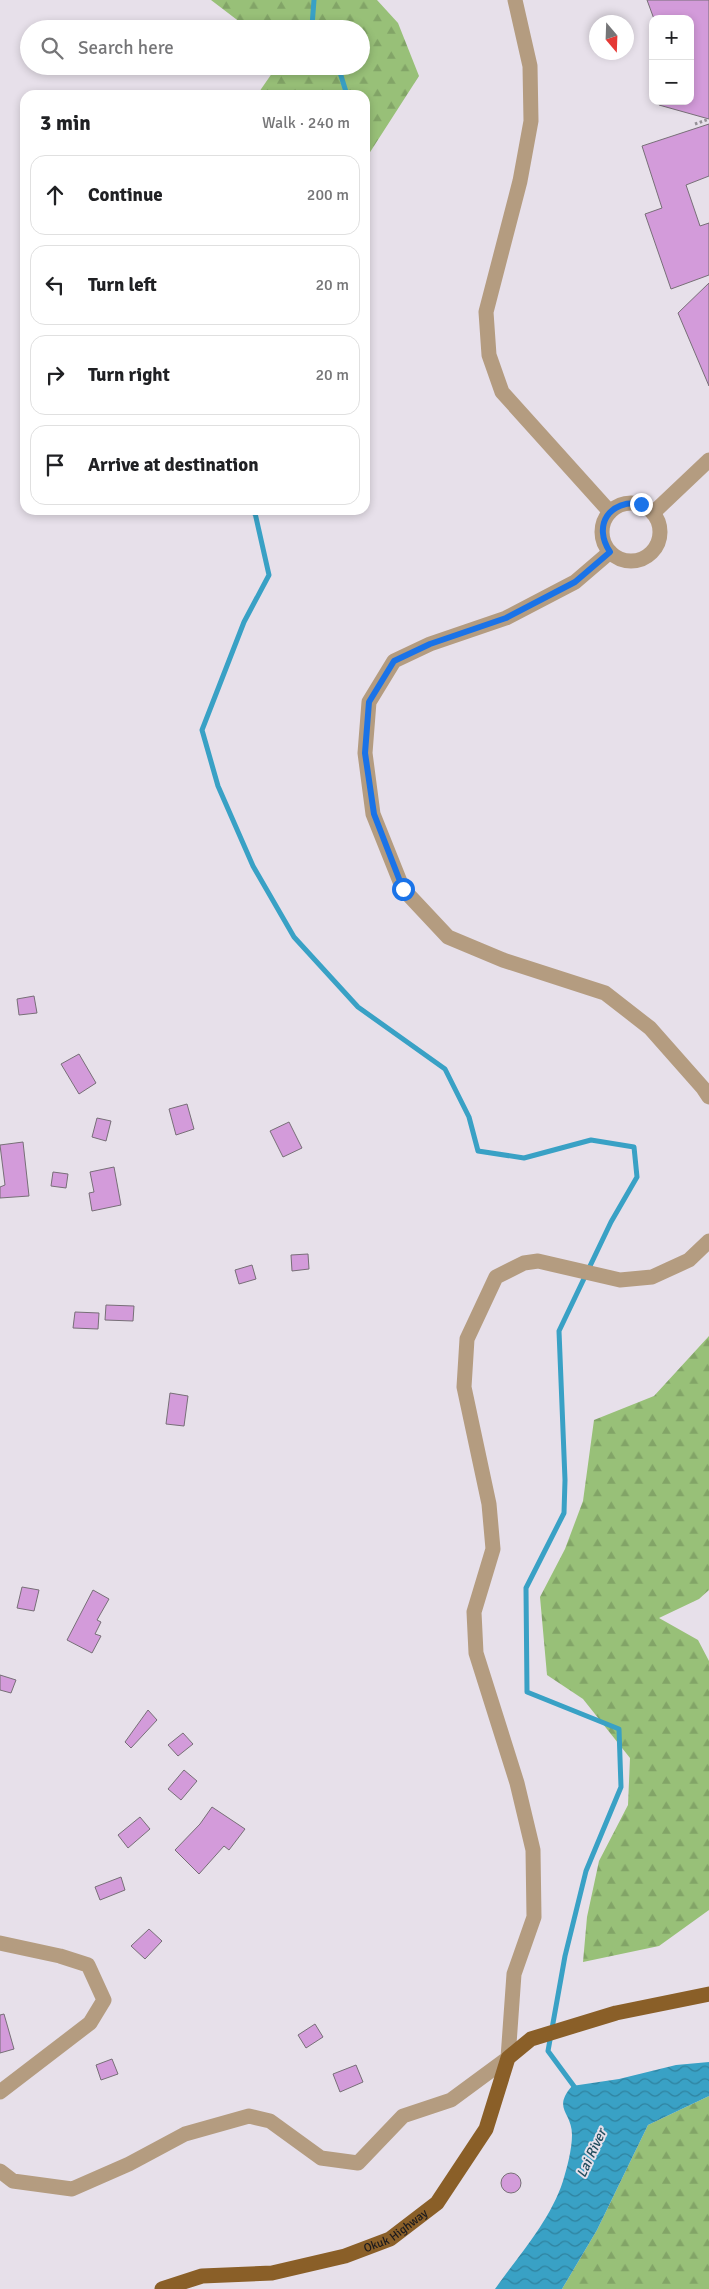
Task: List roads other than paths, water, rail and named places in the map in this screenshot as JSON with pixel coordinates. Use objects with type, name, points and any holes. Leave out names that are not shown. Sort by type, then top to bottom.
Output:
[{"type":"main road","points":[[508,2058],[531,2039],[616,2013],[709,1994]]},
{"type":"main road","name":"Okuk Highway","points":[[162,2289],[202,2276],[272,2273],[345,2256],[390,2239],[437,2203],[486,2129],[508,2058]]},
{"type":"street","points":[[515,0],[530,66],[531,121],[520,181],[486,312],[489,355],[502,392],[610,512]]},
{"type":"street","points":[[653,513],[709,460]]},
{"type":"street","points":[[632,503],[641,504],[653,513],[660,525],[660,534],[653,551],[636,561],[617,558],[610,552],[602,534],[603,524],[610,512],[622,504],[632,503]]},
{"type":"street","points":[[610,552],[575,582],[506,618],[430,644],[394,661],[369,702],[365,753],[374,814],[403,889],[448,937],[503,960],[605,994],[650,1028],[709,1097]]},
{"type":"street","points":[[0,2171],[13,2181],[72,2188],[129,2164],[184,2134],[249,2116],[270,2121],[322,2158],[358,2163],[403,2116],[451,2100],[508,2058],[514,1974],[534,1917],[532,1850],[517,1783],[476,1653],[474,1612],[493,1549],[489,1504],[464,1387],[467,1339],[496,1277],[524,1263],[538,1261],[620,1280],[652,1277],[689,1260],[709,1241]]},
{"type":"street","points":[[0,1943],[60,1956],[88,1965],[104,2000],[90,2023],[0,2092]]},
{"type":"water","name":"Lai River","points":[[709,2062],[709,2096],[648,2125],[597,2230],[562,2289],[495,2289],[542,2224],[563,2181],[568,2164],[572,2135],[563,2106],[566,2094],[572,2086],[619,2079],[676,2065]]},
{"type":"waterway","points":[[312,20],[314,0]]},
{"type":"waterway","points":[[341,75],[345,90]]},
{"type":"waterway","points":[[255,515],[269,575],[244,622],[202,730],[218,786],[253,866],[294,937],[358,1007],[445,1069],[469,1117],[478,1151],[524,1158],[591,1140],[634,1147],[637,1177],[611,1222],[559,1331],[565,1480],[564,1513],[526,1588],[527,1692],[619,1729],[621,1787],[586,1871],[565,1956],[548,2051],[576,2089]]}]
